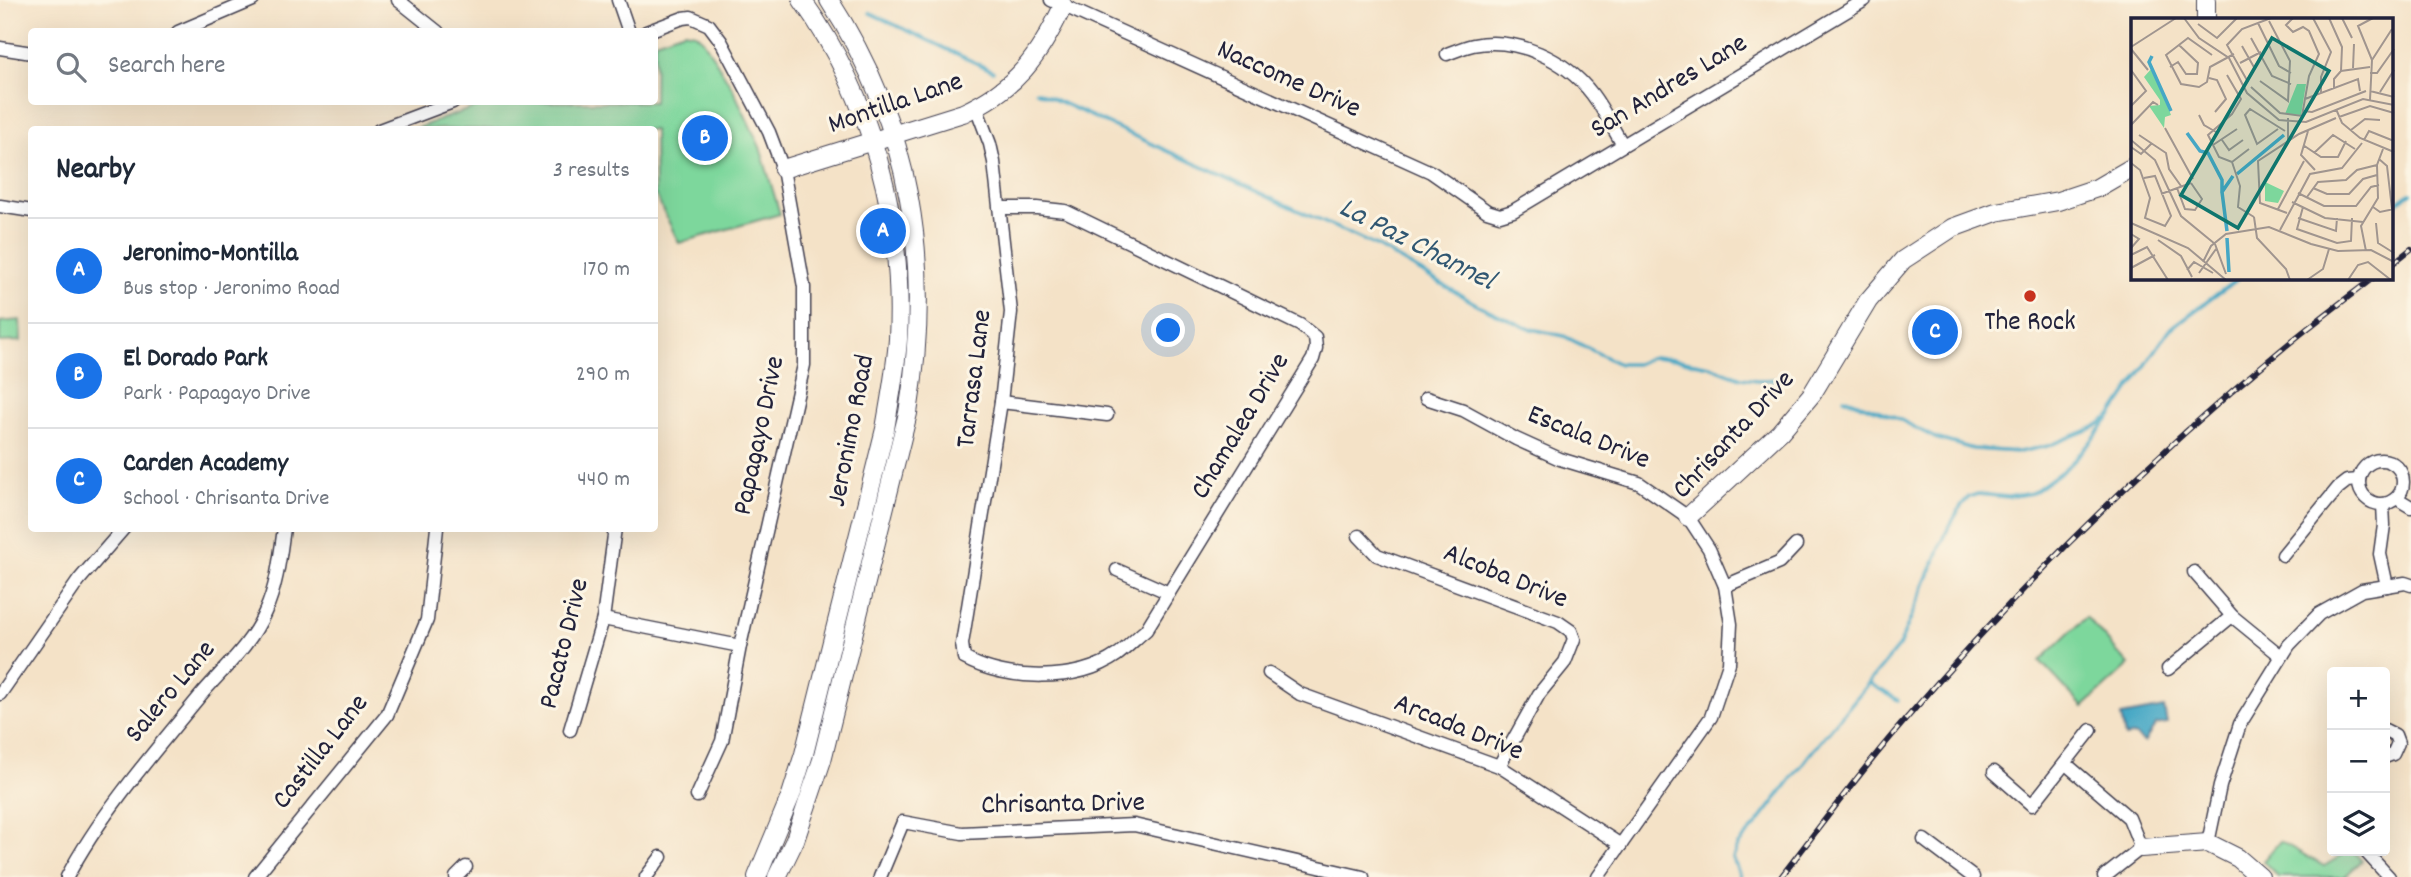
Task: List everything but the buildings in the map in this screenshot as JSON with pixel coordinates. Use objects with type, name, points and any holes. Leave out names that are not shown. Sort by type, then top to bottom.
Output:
[{"type":"main road","name":"Jeronimo Road","points":[[757,877],[791,795],[804,754],[885,429],[895,375],[898,308],[896,253],[885,185],[873,141],[852,86],[838,57],[802,0]]},
{"type":"main road","name":"Jeronimo Road","points":[[777,877],[795,840],[822,760],[908,413],[919,327],[918,263],[908,194],[894,135],[865,65],[829,0]]},
{"type":"main road","points":[[2206,0],[2206,18]]},
{"type":"main road","name":"Montilla Lane","points":[[783,169],[975,107],[1002,91],[1030,65],[1041,48],[1057,3]]},
{"type":"main road","name":"Chrisanta Drive","points":[[1688,517],[1780,432],[1812,394],[1868,301],[1903,260],[1952,228],[1996,212],[2059,201],[2097,188],[2131,168]]},
{"type":"main road","points":[[2141,848],[2208,843],[2238,858],[2260,877]]},
{"type":"street","points":[[187,28],[253,0]]},
{"type":"street","points":[[398,0],[433,28]]},
{"type":"street","points":[[618,0],[628,28]]},
{"type":"street","name":"San Andres Lane","points":[[1500,215],[1513,211],[1865,0]]},
{"type":"street","name":"Naccome Drive","points":[[1057,3],[1431,173],[1487,211],[1500,215]]},
{"type":"street","name":"Papagayo Drive","points":[[657,28],[683,18],[698,19],[714,31],[736,65],[769,132],[783,169],[804,287],[804,365],[740,646],[722,741],[697,796]]},
{"type":"street","points":[[1447,54],[1473,45],[1498,43],[1549,57],[1572,72],[1592,95],[1623,145]]},
{"type":"street","points":[[0,48],[28,52]]},
{"type":"street","points":[[390,126],[445,105]]},
{"type":"street","name":"Tarrasa Lane","points":[[964,658],[962,644],[1001,402],[1011,312],[990,144],[975,107]]},
{"type":"street","points":[[0,206],[28,210]]},
{"type":"street","name":"Chamalea Drive","points":[[964,658],[977,665],[1026,676],[1058,676],[1086,669],[1115,656],[1146,630],[1313,359],[1316,348],[1315,337],[1300,325],[1065,211],[999,208]]},
{"type":"street","name":"Escala Drive","points":[[1426,398],[1463,410],[1560,459],[1639,483],[1688,517]]},
{"type":"street","points":[[1001,402],[1107,415]]},
{"type":"street","points":[[2378,460],[2386,460],[2405,468],[2403,485],[2398,496],[2383,504],[2376,504],[2365,498],[2359,480],[2365,466],[2378,460]]},
{"type":"street","points":[[2283,555],[2338,488],[2347,481],[2359,480]]},
{"type":"street","points":[[2398,496],[2411,507]]},
{"type":"street","points":[[2383,504],[2385,525],[2380,554],[2387,586]]},
{"type":"street","name":"Chrisanta Drive","points":[[1598,877],[1711,718],[1729,663],[1731,624],[1725,586],[1709,549],[1688,517]]},
{"type":"street","points":[[0,694],[79,580],[121,532]]},
{"type":"street","name":"Salero Lane","points":[[66,877],[142,765],[249,641],[265,614],[274,589],[283,532]]},
{"type":"street","name":"Castilla Lane","points":[[255,877],[387,715],[427,620],[437,532]]},
{"type":"street","name":"Pacato Drive","points":[[570,730],[603,619],[614,532]]},
{"type":"street","name":"Alcoba Drive","points":[[1359,536],[1377,555],[1558,622],[1571,631],[1574,639],[1565,663],[1539,694],[1499,766]]},
{"type":"street","points":[[1725,586],[1779,563],[1796,545]]},
{"type":"street","points":[[1117,570],[1169,593]]},
{"type":"street","points":[[2194,572],[2232,616],[2281,656]]},
{"type":"street","points":[[2208,843],[2220,786],[2239,724],[2281,656],[2319,614],[2362,590],[2405,583],[2411,585]]},
{"type":"street","points":[[2168,668],[2232,616]]},
{"type":"street","points":[[603,619],[740,646]]},
{"type":"street","name":"Arcada Drive","points":[[1269,673],[1300,694],[1499,766],[1621,845]]},
{"type":"street","points":[[1994,772],[2032,805],[2091,730]]},
{"type":"street","points":[[2390,731],[2398,743],[2390,756]]},
{"type":"street","points":[[2066,764],[2129,818],[2141,848],[2104,877]]},
{"type":"street","name":"Chrisanta Drive","points":[[880,877],[903,822],[962,833],[1134,825],[1363,877]]},
{"type":"street","points":[[1924,840],[1965,875]]},
{"type":"street","points":[[2370,856],[2389,877]]},
{"type":"street","points":[[646,877],[661,857]]},
{"type":"green space","points":[[684,31],[695,33],[703,40],[733,89],[760,147],[780,214],[679,243],[658,200],[658,126],[422,126],[482,105],[658,105],[658,40]]},
{"type":"green space","points":[[20,320],[21,341],[0,342],[0,322]]},
{"type":"green space","points":[[2086,617],[2129,665],[2083,707],[2040,661]]},
{"type":"green space","points":[[2280,841],[2324,866],[2341,856],[2358,856],[2362,861],[2344,877],[2278,877],[2263,861]]},
{"type":"water","points":[[2164,708],[2167,723],[2156,725],[2144,742],[2134,735],[2125,737],[2121,716]]},
{"type":"waterway","name":"La Paz Channel","points":[[870,13],[993,71]]},
{"type":"waterway","name":"La Paz Channel","points":[[1036,91],[1376,246],[1478,305],[1527,328],[1564,336],[1619,364],[1636,364],[1653,357],[1710,366],[1741,378],[1789,379]]},
{"type":"waterway","name":"La Paz Channel","points":[[2394,205],[2411,193]]},
{"type":"waterway","name":"La Paz Channel","points":[[1844,398],[1895,417],[1935,438],[1973,449],[2019,452],[2048,446],[2095,427],[2112,415],[2170,329],[2236,280]]},
{"type":"waterway","points":[[1740,877],[1733,858],[1738,845],[1899,646],[1947,531],[1961,506],[1969,497],[1978,494],[2008,497],[2032,493],[2065,469],[2112,415]]},
{"type":"waterway","points":[[1869,683],[1898,700]]},
{"type":"railway","points":[[2394,262],[2411,249]]},
{"type":"railway","points":[[1781,877],[1890,738],[2039,573],[2181,436],[2281,350],[2370,280]]},
{"type":"place","name":"El Dorado Park","points":[[705,138]]},
{"type":"place","name":"Jeronimo-Montilla","points":[[883,231]]},
{"type":"place","name":"The Rock","points":[[2030,296]]},
{"type":"place","name":"Carden Academy","points":[[1935,332]]}]
